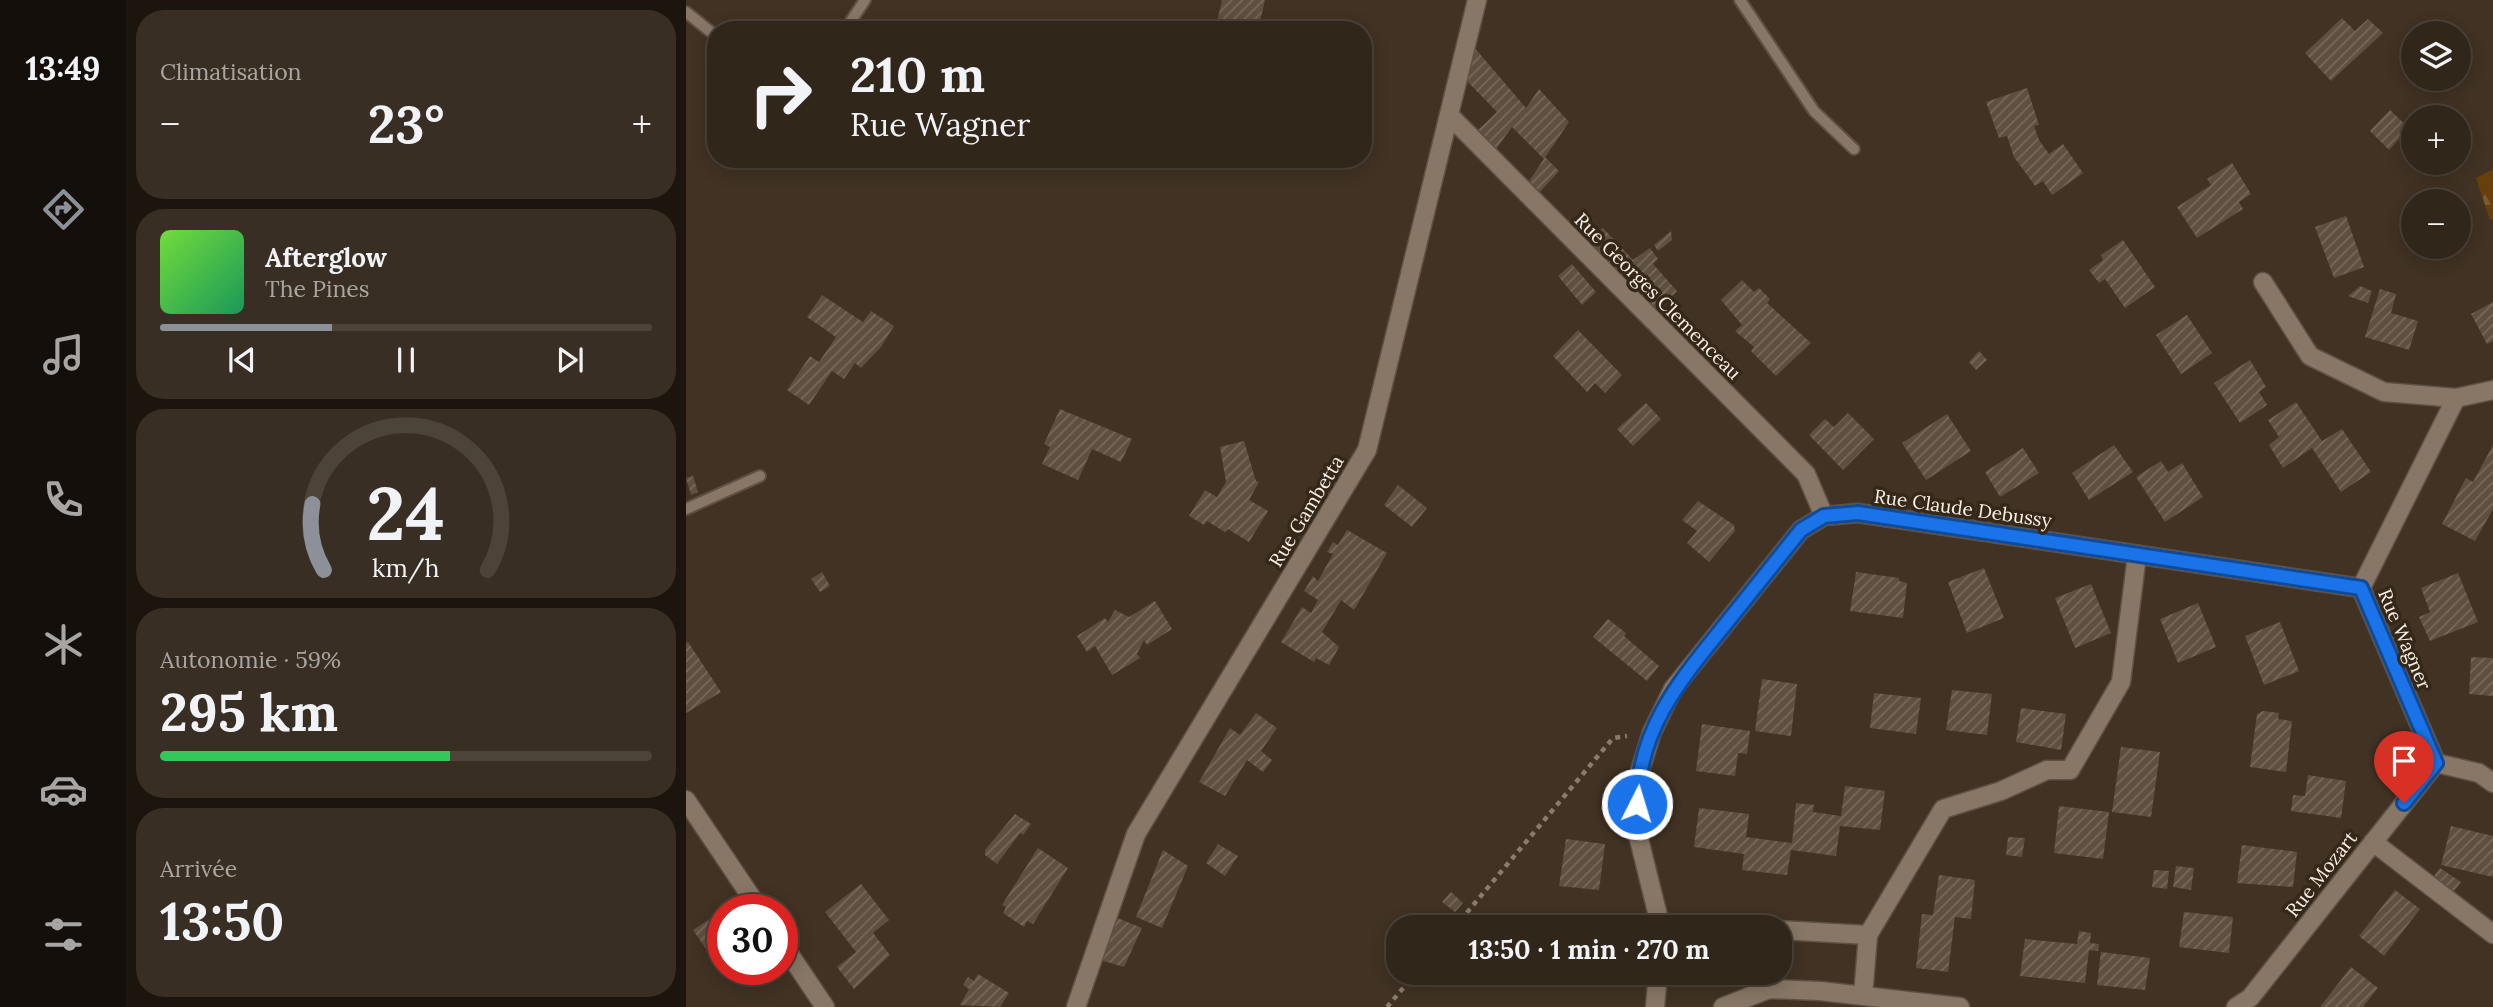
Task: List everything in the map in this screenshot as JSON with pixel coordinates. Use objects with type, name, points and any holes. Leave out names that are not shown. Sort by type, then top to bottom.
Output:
[{"type":"street","name":"Rue Gambetta","points":[[1076,1007],[1136,834],[1367,450],[1477,0]]},
{"type":"street","name":"Rue Georges Clemenceau","points":[[1449,115],[1806,474],[1824,516]]},
{"type":"street","points":[[2263,282],[2310,356],[2384,391],[2456,398],[2493,390]]},
{"type":"street","name":"Rue Wagner","points":[[2436,763],[2361,588],[2456,398]]},
{"type":"street","name":"Rue Claude Debussy","points":[[1824,516],[1858,513],[2361,588]]},
{"type":"street","points":[[1658,915],[1637,831],[1638,777],[1652,732],[1673,689],[1801,530],[1824,516]]},
{"type":"street","points":[[1863,996],[1868,935],[1943,809],[2001,791],[2047,770],[2070,770],[2121,682],[2137,555]]},
{"type":"street","points":[[2436,763],[2479,773],[2493,783]]},
{"type":"street","name":"Rue Mozart","points":[[2235,1007],[2250,998],[2436,763]]},
{"type":"street","points":[[686,800],[749,894]]},
{"type":"street","points":[[2373,842],[2493,934]]},
{"type":"street","points":[[1792,931],[1868,935]]},
{"type":"street","points":[[798,967],[825,1007]]},
{"type":"street","points":[[1655,1007],[1657,985]]},
{"type":"street","points":[[1723,1007],[1769,989],[1960,1007]]},
{"type":"lane","points":[[851,21],[865,0]]},
{"type":"lane","points":[[1740,0],[1814,111],[1854,149]]},
{"type":"lane","points":[[686,12],[707,29]]},
{"type":"lane","points":[[686,509],[760,476]]},
{"type":"path","points":[[1465,915],[1613,738],[1652,732]]},
{"type":"path","points":[[1387,1007],[1406,985]]},
{"type":"green space","points":[[2493,169],[2493,219],[2490,220],[2476,178]]},
{"type":"building","points":[[1222,0],[1265,0],[1260,21],[1217,21]]},
{"type":"building","points":[[2342,18],[2355,31],[2368,19],[2383,33],[2331,81],[2305,53]]},
{"type":"building","points":[[1473,46],[1526,108],[1539,89],[1569,122],[1544,159],[1512,127],[1496,149],[1477,131],[1497,112],[1465,79]]},
{"type":"building","points":[[2027,88],[2039,125],[2034,126],[2039,140],[2049,154],[2063,144],[2083,173],[2052,195],[2043,181],[2035,186],[2014,157],[2007,136],[1999,138],[1986,102]]},
{"type":"building","points":[[2390,110],[2401,120],[2401,137],[2389,150],[2370,131]]},
{"type":"building","points":[[1545,157],[1559,171],[1539,193],[1528,183]]},
{"type":"building","points":[[2232,163],[2251,194],[2239,202],[2243,209],[2197,238],[2177,207],[2211,185],[2207,179]]},
{"type":"building","points":[[2346,216],[2364,267],[2334,278],[2315,227]]},
{"type":"building","points":[[1603,228],[1633,260],[1650,248],[1658,259],[1653,264],[1677,291],[1656,312],[1588,242]]},
{"type":"building","points":[[1671,231],[1672,240],[1658,251],[1654,245]]},
{"type":"building","points":[[2123,240],[2155,287],[2125,308],[2105,279],[2099,283],[2089,270],[2103,260],[2101,255]]},
{"type":"building","points":[[1572,264],[1596,292],[1582,305],[1558,276]]},
{"type":"building","points":[[1742,280],[1754,292],[1759,288],[1770,299],[1767,303],[1811,343],[1776,376],[1751,351],[1754,347],[1735,331],[1742,325],[1721,300]]},
{"type":"building","points":[[2360,286],[2372,291],[2368,303],[2348,296]]},
{"type":"building","points":[[2380,289],[2396,294],[2391,313],[2418,321],[2409,350],[2365,337]]},
{"type":"building","points":[[822,295],[863,322],[871,311],[894,326],[881,347],[861,368],[855,363],[844,379],[832,371],[809,405],[787,390],[810,356],[819,362],[836,337],[807,317]]},
{"type":"building","points":[[2493,302],[2493,341],[2487,344],[2471,314]]},
{"type":"building","points":[[2187,315],[2212,353],[2181,374],[2156,335]]},
{"type":"building","points":[[1578,330],[1622,375],[1605,393],[1595,383],[1587,392],[1553,356]]},
{"type":"building","points":[[1979,351],[1987,360],[1976,370],[1969,362]]},
{"type":"building","points":[[2250,360],[2266,387],[2259,392],[2267,405],[2240,423],[2214,383]]},
{"type":"building","points":[[2296,402],[2322,441],[2342,429],[2371,472],[2341,492],[2312,448],[2283,468],[2269,445],[2279,437],[2268,420]]},
{"type":"building","points":[[1646,403],[1661,419],[1633,446],[1617,429]]},
{"type":"building","points":[[1060,409],[1132,439],[1121,462],[1092,449],[1078,480],[1042,464],[1050,447],[1044,444]]},
{"type":"building","points":[[1848,413],[1874,439],[1843,470],[1809,435],[1825,419],[1834,427]]},
{"type":"building","points":[[1947,414],[1971,451],[1926,480],[1902,443]]},
{"type":"building","points":[[1244,441],[1256,481],[1259,482],[1249,500],[1268,511],[1249,542],[1228,529],[1225,532],[1207,521],[1204,525],[1189,516],[1205,490],[1217,497],[1226,482],[1220,447]]},
{"type":"building","points":[[2114,445],[2133,472],[2089,500],[2072,473]]},
{"type":"building","points":[[2493,445],[2493,509],[2475,541],[2442,524],[2466,478],[2473,482]]},
{"type":"building","points":[[2023,448],[2039,473],[2000,497],[1985,472]]},
{"type":"building","points":[[2161,461],[2168,472],[2182,463],[2203,497],[2165,522],[2136,477]]},
{"type":"building","points":[[693,476],[698,492],[691,495],[686,478]]},
{"type":"building","points":[[1398,485],[1427,508],[1412,527],[1384,505]]},
{"type":"building","points":[[1698,501],[1734,525],[1735,531],[1709,562],[1687,543],[1697,531],[1682,520]]},
{"type":"building","points":[[1347,530],[1387,553],[1354,610],[1341,600],[1322,632],[1339,647],[1329,665],[1316,658],[1314,662],[1281,642],[1302,607],[1311,613],[1318,600],[1304,591],[1313,576],[1318,581],[1333,554],[1327,552],[1333,542],[1338,545]]},
{"type":"building","points":[[1984,568],[2004,618],[1967,633],[1948,582]]},
{"type":"building","points":[[822,572],[830,586],[820,592],[811,579]]},
{"type":"building","points":[[1856,572],[1899,578],[1899,581],[1907,583],[1903,618],[1850,611]]},
{"type":"building","points":[[2458,573],[2478,622],[2430,641],[2419,617],[2430,612],[2421,588]]},
{"type":"building","points":[[2091,584],[2111,633],[2075,648],[2055,598]]},
{"type":"building","points":[[1155,601],[1172,629],[1147,645],[1144,640],[1137,654],[1140,658],[1112,675],[1095,646],[1087,652],[1077,636],[1105,618],[1108,622],[1115,610],[1129,617]]},
{"type":"building","points":[[2198,603],[2216,647],[2178,663],[2160,619]]},
{"type":"building","points":[[1608,619],[1659,666],[1647,681],[1593,637]]},
{"type":"building","points":[[2280,622],[2299,671],[2264,685],[2245,636]]},
{"type":"building","points":[[688,642],[721,692],[686,713],[686,643]]},
{"type":"building","points":[[2471,657],[2493,658],[2493,696],[2469,694]]},
{"type":"building","points":[[1762,679],[1797,684],[1791,736],[1755,731]]},
{"type":"building","points":[[1952,690],[1992,694],[1987,735],[1946,730]]},
{"type":"building","points":[[1874,693],[1921,698],[1916,734],[1870,728]]},
{"type":"building","points":[[2021,708],[2066,714],[2061,750],[2016,742]]},
{"type":"building","points":[[2263,711],[2279,713],[2278,719],[2292,721],[2286,772],[2250,767],[2257,714]]},
{"type":"building","points":[[1256,713],[1277,728],[1261,751],[1272,760],[1263,772],[1247,760],[1225,796],[1199,782],[1230,728],[1240,735]]},
{"type":"building","points":[[1702,724],[1750,731],[1747,754],[1738,753],[1735,776],[1696,771]]},
{"type":"building","points":[[2121,747],[2160,752],[2151,817],[2112,812]]},
{"type":"building","points":[[2308,775],[2346,781],[2341,818],[2291,811],[2293,795],[2305,796]]},
{"type":"building","points":[[1845,786],[1885,791],[1880,830],[1840,826],[1836,856],[1791,850],[1787,875],[1742,870],[1744,854],[1694,847],[1699,808],[1749,814],[1746,837],[1792,843],[1796,803],[1814,805],[1813,812],[1841,816]]},
{"type":"building","points":[[2059,806],[2109,812],[2103,859],[2054,853]]},
{"type":"building","points":[[1015,814],[1031,824],[1023,835],[1020,833],[997,864],[985,855],[985,850]]},
{"type":"building","points":[[2451,826],[2493,836],[2493,877],[2441,865]]},
{"type":"building","points":[[2008,837],[2025,838],[2022,857],[2006,855]]},
{"type":"building","points":[[1566,839],[1605,844],[1599,890],[1559,886]]},
{"type":"building","points":[[1218,844],[1238,856],[1225,876],[1206,863]]},
{"type":"building","points":[[2242,845],[2297,852],[2293,887],[2237,883]]},
{"type":"building","points":[[1038,848],[1068,868],[1033,924],[1027,921],[1024,927],[1003,913],[1006,907],[1002,905]]},
{"type":"building","points":[[1163,850],[1188,866],[1162,928],[1136,917]]},
{"type":"building","points":[[2176,866],[2194,868],[2191,890],[2173,887]]},
{"type":"building","points":[[2440,868],[2461,882],[2451,895],[2431,880]]},
{"type":"building","points":[[2154,870],[2169,871],[2167,889],[2152,887]]},
{"type":"building","points":[[1939,875],[1975,880],[1971,919],[1955,917],[1948,972],[1916,968],[1922,914],[1933,915]]},
{"type":"building","points":[[861,884],[889,920],[873,933],[890,955],[854,989],[837,967],[856,952],[825,912]]},
{"type":"building","points":[[2395,890],[2420,909],[2384,956],[2359,936]]},
{"type":"building","points":[[1451,892],[1463,903],[1455,912],[1442,902]]},
{"type":"building","points":[[2184,912],[2233,917],[2229,953],[2179,947]]},
{"type":"building","points":[[1115,917],[1142,928],[1124,967],[1100,960]]},
{"type":"building","points":[[707,921],[707,950],[693,930]]},
{"type":"building","points":[[2079,931],[2091,933],[2090,943],[2099,944],[2098,951],[2089,950],[2085,983],[2020,976],[2025,939],[2077,944]]},
{"type":"building","points":[[2101,952],[2150,958],[2145,990],[2097,985]]},
{"type":"building","points":[[2351,967],[2378,988],[2363,1007],[2320,1007]]},
{"type":"building","points":[[978,974],[1009,993],[1000,1007],[960,1005],[969,989],[963,985],[968,977],[974,981]]},
{"type":"route","points":[[1637,804],[1638,777],[1652,732],[1673,689],[1801,530],[1824,516],[1858,513],[2361,588],[2436,763],[2404,803]]}]
